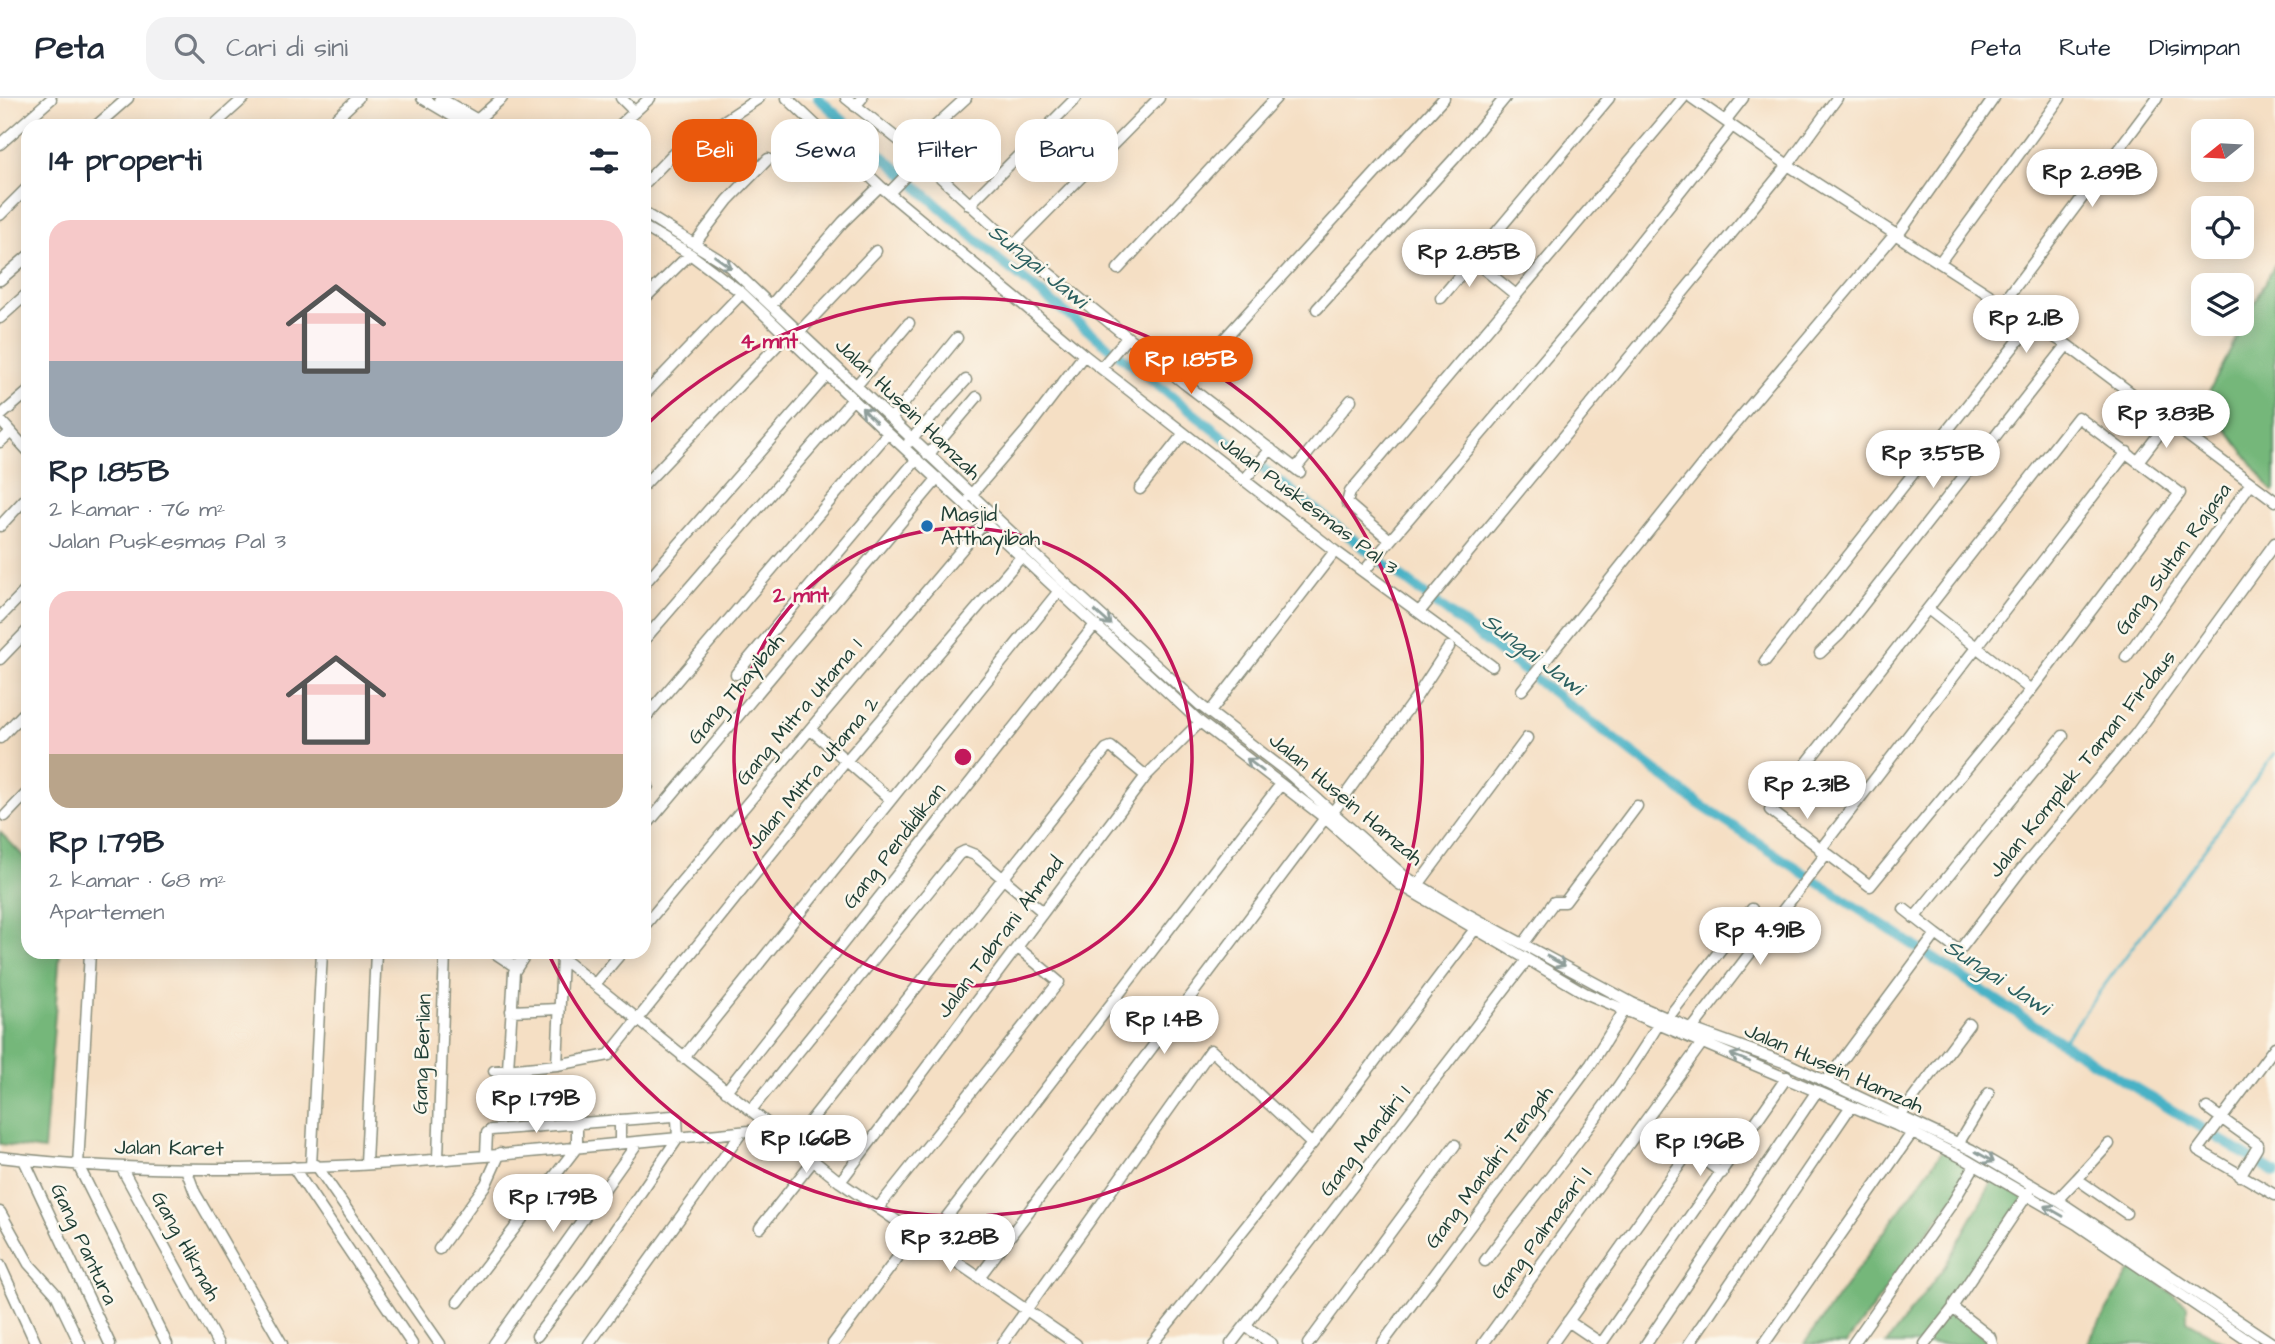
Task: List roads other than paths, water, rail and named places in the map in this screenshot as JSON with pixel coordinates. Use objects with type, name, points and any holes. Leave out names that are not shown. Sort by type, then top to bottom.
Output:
[{"type":"street","points":[[104,119],[128,98]]},
{"type":"street","points":[[221,119],[244,98]]},
{"type":"street","points":[[336,119],[358,98]]},
{"type":"street","points":[[422,98],[465,119]]},
{"type":"street","points":[[440,98],[468,119]]},
{"type":"street","points":[[478,119],[502,98]]},
{"type":"street","points":[[621,98],[635,112]]},
{"type":"street","points":[[627,119],[650,98]]},
{"type":"street","points":[[651,177],[672,155],[759,98]]},
{"type":"street","name":"Jalan Puskesmas Pal 3","points":[[787,98],[888,189],[1084,355],[1104,365],[1184,433],[1335,551],[1367,567],[1423,608],[1492,666]]},
{"type":"street","points":[[846,98],[858,102],[893,134]]},
{"type":"street","points":[[943,119],[966,98]]},
{"type":"street","points":[[969,205],[1076,98]]},
{"type":"street","points":[[1014,245],[1159,98]]},
{"type":"street","points":[[1118,269],[1276,98]]},
{"type":"street","points":[[1184,383],[1444,98]]},
{"type":"street","points":[[1317,309],[1454,159],[1505,98]]},
{"type":"street","points":[[1441,298],[1609,98]]},
{"type":"street","points":[[1388,542],[1348,503],[1347,498],[1516,295],[1691,98],[1788,165],[2067,345],[2275,501]]},
{"type":"street","points":[[1367,567],[1583,314],[1728,124],[1743,98]]},
{"type":"street","points":[[1423,608],[1788,165],[1837,98]]},
{"type":"street","points":[[1524,686],[1728,432],[1897,234],[1994,98]]},
{"type":"street","points":[[1940,262],[2060,98]]},
{"type":"street","points":[[2004,302],[2157,98]]},
{"type":"street","points":[[28,119],[51,99]]},
{"type":"street","points":[[0,144],[21,125]]},
{"type":"street","points":[[695,243],[727,200],[768,159]]},
{"type":"street","points":[[772,304],[843,222],[896,182]]},
{"type":"street","points":[[942,182],[1125,341],[1184,383],[1268,452],[1298,470],[1351,400]]},
{"type":"street","points":[[0,215],[21,194]]},
{"type":"street","name":"Jalan Husein Hamzah","points":[[651,217],[728,265],[928,454],[1078,602],[1329,815],[1418,885],[1493,934],[1527,960],[1624,1011],[1692,1029],[1780,1062],[1958,1144],[2148,1270],[2253,1344]]},
{"type":"street","name":"Jalan Husein Hamzah","points":[[651,231],[690,254],[742,293],[984,523],[1059,591],[1078,602],[1094,626],[1200,722],[1281,784],[1329,815],[1399,884],[1475,929],[1524,943],[1702,1043],[1776,1072],[1912,1133],[2030,1191],[2057,1200],[2273,1344]]},
{"type":"street","points":[[800,331],[876,251]]},
{"type":"street","points":[[651,292],[690,254]]},
{"type":"street","points":[[1474,260],[1516,295]]},
{"type":"street","points":[[0,280],[21,262]]},
{"type":"street","points":[[651,388],[742,293]]},
{"type":"street","points":[[0,318],[21,299]]},
{"type":"street","points":[[1765,660],[2033,322]]},
{"type":"street","points":[[856,386],[909,323]]},
{"type":"street","points":[[651,478],[787,335]]},
{"type":"street","points":[[891,419],[957,338]]},
{"type":"street","points":[[1104,365],[1125,341]]},
{"type":"street","points":[[1820,653],[1840,634],[2067,345]]},
{"type":"street","points":[[970,496],[1026,431],[1084,355]]},
{"type":"street","points":[[651,576],[827,375]]},
{"type":"street","points":[[904,447],[966,380]]},
{"type":"street","points":[[928,454],[976,397]]},
{"type":"street","points":[[21,398],[0,418],[21,443]]},
{"type":"street","points":[[651,632],[853,399]]},
{"type":"street","points":[[2077,418],[2139,460],[2180,493],[2031,690],[1870,886],[1770,810],[2077,418]]},
{"type":"street","points":[[2139,460],[2169,421]]},
{"type":"street","points":[[0,442],[11,432]]},
{"type":"street","points":[[651,711],[888,433]]},
{"type":"street","points":[[1140,489],[1184,433]]},
{"type":"street","points":[[1244,480],[1268,452]]},
{"type":"street","points":[[1692,1029],[1807,881],[1818,866],[1823,852],[1976,645],[2127,452]]},
{"type":"street","points":[[736,674],[917,459]]},
{"type":"street","name":"Gang Thayibah","points":[[651,820],[938,478]]},
{"type":"street","name":"Gang Sultan Rajasa","points":[[2126,657],[2251,483]]},
{"type":"street","points":[[0,526],[21,504]]},
{"type":"street","name":"Gang Mitra Utama 1","points":[[651,918],[984,523]]},
{"type":"street","name":"Jalan Komplek Taman Firdaus","points":[[1933,939],[1959,951],[2021,870],[2135,735],[2275,543]]},
{"type":"street","points":[[1210,712],[1335,551]]},
{"type":"street","name":"Jalan Mitra Utama 2","points":[[494,1071],[557,1065],[607,1056],[846,761],[1021,557]]},
{"type":"street","points":[[683,1058],[1059,591]]},
{"type":"street","points":[[0,617],[21,595]]},
{"type":"street","points":[[1927,609],[2031,690]]},
{"type":"street","name":"Gang Pendidikan","points":[[726,1091],[1094,626]]},
{"type":"street","points":[[0,659],[21,637]]},
{"type":"street","points":[[980,1276],[1329,815],[1417,696],[1449,647]]},
{"type":"street","points":[[0,738],[21,716]]},
{"type":"street","name":"Jalan Tabrani Ahmad","points":[[840,1182],[1146,776],[1200,722]]},
{"type":"street","points":[[810,729],[890,799]]},
{"type":"street","points":[[1914,918],[2063,736]]},
{"type":"street","points":[[1418,885],[1527,738]]},
{"type":"street","points":[[792,1144],[1106,749],[1111,747],[1146,776]]},
{"type":"street","points":[[928,1241],[1281,784]]},
{"type":"street","points":[[5,816],[21,799]]},
{"type":"street","points":[[1524,943],[1554,902],[1565,902],[1637,806]]},
{"type":"street","points":[[751,1110],[953,859],[965,851],[972,852],[1043,912]]},
{"type":"street","points":[[1485,1261],[1596,1118],[1662,1022],[1752,909]]},
{"type":"street","points":[[1826,1082],[1933,939],[1904,909]]},
{"type":"street","points":[[1152,1344],[1312,1144],[1475,929]]},
{"type":"street","points":[[878,1208],[1059,982],[1017,947]]},
{"type":"street","points":[[90,959],[78,1165],[167,1344]]},
{"type":"street","points":[[322,959],[313,1166],[439,1344]]},
{"type":"street","points":[[366,1163],[376,959]]},
{"type":"street","name":"Gang Berlian","points":[[438,1158],[445,959]]},
{"type":"street","points":[[504,959],[516,967]]},
{"type":"street","points":[[508,1069],[516,967],[522,959]]},
{"type":"street","points":[[557,1065],[558,959]]},
{"type":"street","points":[[563,959],[840,1182],[1076,1344]]},
{"type":"street","points":[[595,984],[616,959]]},
{"type":"street","name":"Gang Mandiri 1","points":[[1231,1344],[1527,960]]},
{"type":"street","points":[[512,1011],[559,1009]]},
{"type":"street","name":"Gang Mandiri Tengah","points":[[1382,1344],[1591,1064],[1624,1011]]},
{"type":"street","points":[[1900,1116],[1969,1024]]},
{"type":"street","name":"Gang Palmasari I","points":[[1483,1344],[1702,1043]]},
{"type":"street","points":[[2275,1047],[2200,1147],[2275,1195]]},
{"type":"street","points":[[1002,1344],[1211,1050],[1312,1144]]},
{"type":"street","points":[[1776,1072],[1780,1062]]},
{"type":"street","points":[[1568,1321],[1602,1344],[1787,1077]]},
{"type":"street","points":[[1646,1344],[1816,1091]]},
{"type":"street","points":[[1958,1144],[1989,1093]]},
{"type":"street","points":[[1689,1344],[1851,1106]]},
{"type":"street","points":[[2207,1108],[2257,1144],[2242,1172]]},
{"type":"street","points":[[486,1154],[489,1131],[676,1116],[678,1138],[589,1268],[537,1336]]},
{"type":"street","points":[[620,1120],[620,1143]]},
{"type":"street","points":[[458,1302],[577,1147],[577,1124]]},
{"type":"street","name":"Jalan Karet","points":[[0,1157],[121,1167],[293,1167],[577,1147],[773,1129]]},
{"type":"street","points":[[589,1344],[742,1132]]},
{"type":"street","points":[[1763,1344],[1912,1133]]},
{"type":"street","points":[[494,1344],[638,1142]]},
{"type":"street","points":[[2057,1200],[2109,1144]]},
{"type":"street","points":[[1308,1344],[1455,1145]]},
{"type":"street","points":[[1552,1344],[1693,1146],[1722,1173]]},
{"type":"street","points":[[439,1249],[486,1184],[500,1153]]},
{"type":"street","name":"Gang Pantura","points":[[23,1160],[110,1344]]},
{"type":"street","points":[[760,1228],[813,1161]]},
{"type":"street","points":[[1853,1344],[1953,1202],[1975,1165]]},
{"type":"street","name":"Gang Hikmah","points":[[121,1167],[218,1344]]},
{"type":"street","points":[[293,1167],[412,1344]]},
{"type":"street","points":[[186,1169],[195,1193],[282,1344]]},
{"type":"street","points":[[2077,1179],[2126,1213]]},
{"type":"street","points":[[1925,1344],[1954,1307],[2030,1191]]},
{"type":"street","points":[[0,1212],[29,1264],[56,1294],[80,1344]]},
{"type":"street","points":[[833,1344],[916,1233]]},
{"type":"street","points":[[0,1265],[36,1344]]},
{"type":"street","points":[[1954,1307],[1990,1337],[1993,1344]]},
{"type":"street","points":[[1245,1326],[1272,1344]]},
{"type":"waterway","name":"Sungai Jawi","points":[[818,98],[1000,261],[1373,555],[1699,804],[2062,1043],[2275,1173]]},
{"type":"waterway","points":[[2062,1043],[2275,753]]},
{"type":"place","name":"Masjid Atthayibah","points":[[927,526]]}]
